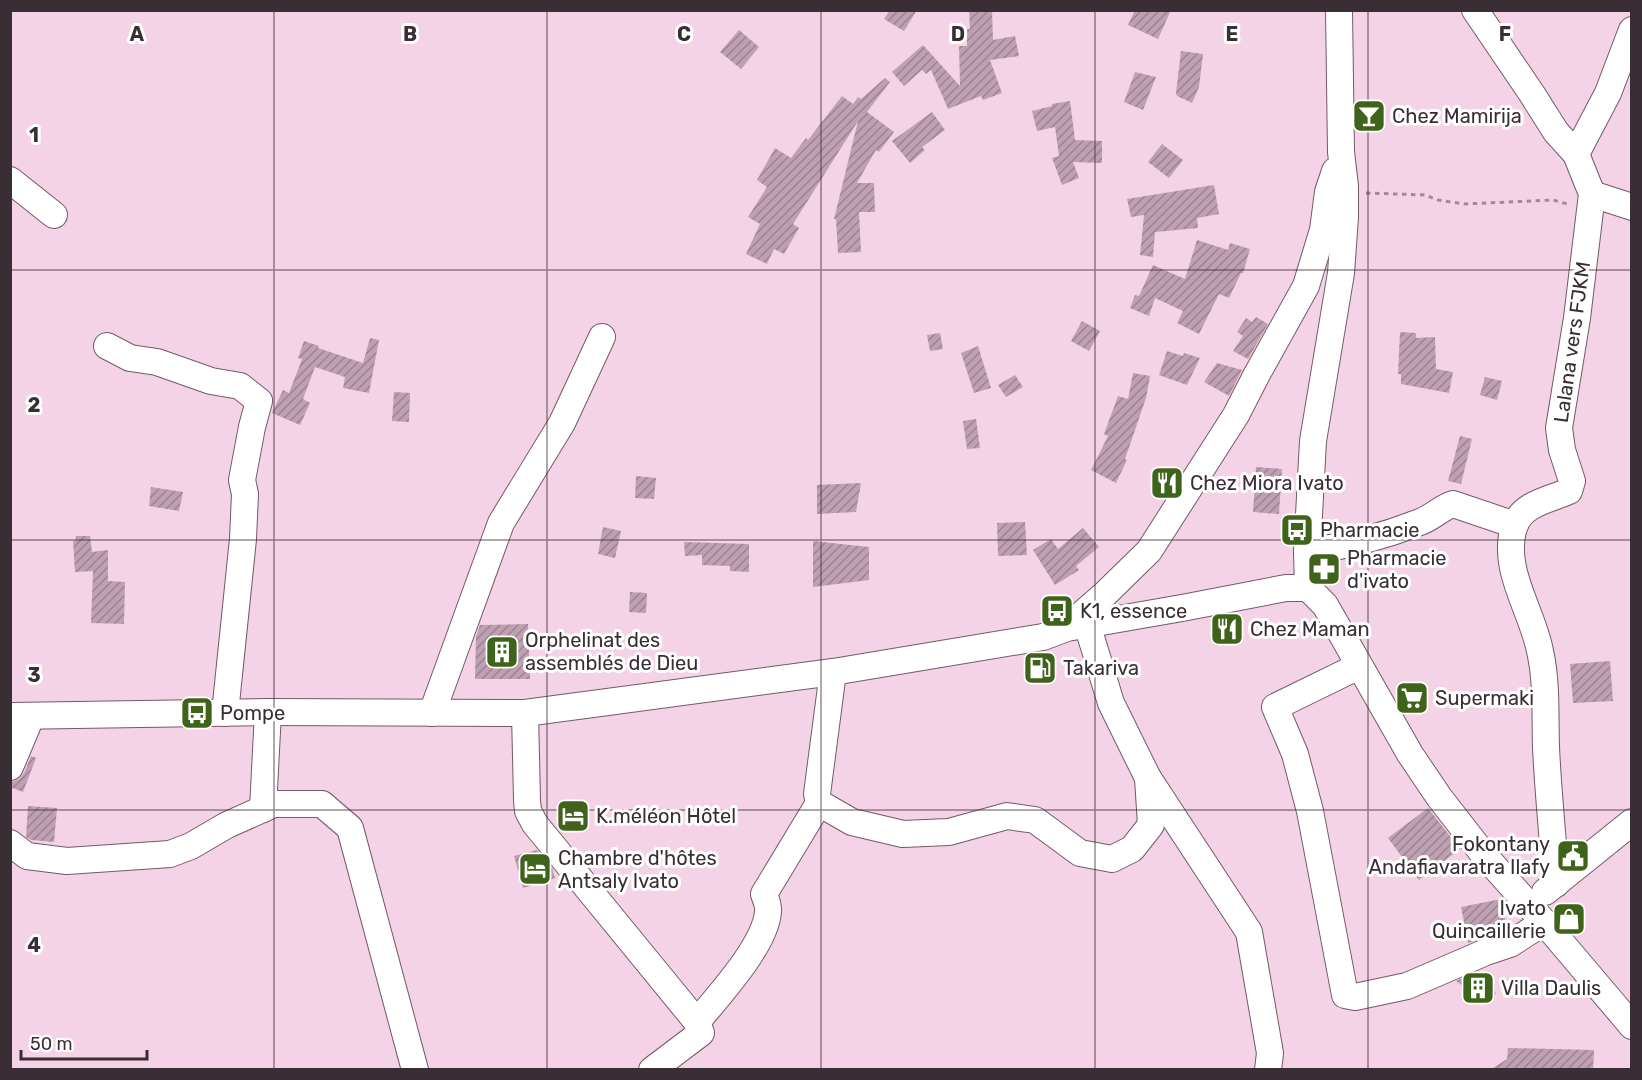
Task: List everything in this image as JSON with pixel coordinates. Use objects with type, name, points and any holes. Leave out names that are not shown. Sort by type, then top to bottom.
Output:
[{"type":"street","points":[[1308,588],[1307,552],[1313,441],[1341,273],[1345,218],[1341,153],[1339,10]]},
{"type":"street","name":"Lalana vers FJKM","points":[[1475,10],[1556,132],[1576,154],[1591,201],[1577,318],[1559,428],[1562,450],[1572,481],[1569,491],[1536,504],[1523,512],[1515,525]]},
{"type":"street","points":[[1576,154],[1608,93],[1632,30]]},
{"type":"street","points":[[1077,626],[1105,594],[1149,551],[1236,415],[1306,286],[1323,230],[1328,192],[1341,153]]},
{"type":"street","points":[[10,180],[54,215]]},
{"type":"street","points":[[1591,201],[1632,207]]},
{"type":"street","points":[[432,713],[501,523],[562,423],[602,336]]},
{"type":"street","points":[[107,346],[130,358],[157,362],[210,381],[240,386],[259,401],[242,480],[245,494],[243,539],[225,713]]},
{"type":"street","points":[[1307,552],[1351,546],[1422,522],[1453,504],[1515,525],[1510,543],[1510,561],[1540,649],[1545,679],[1546,747],[1556,884]]},
{"type":"street","points":[[10,767],[21,716],[268,712],[525,713],[833,672],[1043,637],[1077,626],[1286,588],[1308,588],[1326,605],[1410,754],[1439,797],[1484,855],[1632,1026]]},
{"type":"street","points":[[1077,626],[1148,778],[1249,932],[1270,1053],[1268,1070]]},
{"type":"street","points":[[1359,666],[1275,706],[1295,754],[1310,811],[1341,986],[1345,995],[1355,997],[1407,986],[1510,944],[1556,884],[1632,822]]},
{"type":"street","points":[[697,1022],[740,968],[761,936],[768,914],[764,894],[819,803],[817,794],[833,672]]},
{"type":"street","points":[[263,809],[268,712]]},
{"type":"street","points":[[525,713],[528,812],[535,824],[697,1022],[701,1033],[652,1070]]},
{"type":"street","points":[[819,803],[852,822],[903,834],[949,832],[1007,816],[1035,820],[1080,852],[1112,860],[1132,849],[1151,825],[1148,778]]},
{"type":"street","points":[[10,843],[27,856],[67,861],[170,854],[192,846],[227,825],[274,804],[322,804],[350,828],[415,1070]]},
{"type":"path","points":[[1344,192],[1425,195],[1438,200],[1464,204],[1552,200],[1567,205],[1591,201]]},
{"type":"building","points":[[890,10],[917,10],[904,31],[884,19]]},
{"type":"building","points":[[969,10],[992,10],[993,40],[1015,36],[1019,56],[990,60],[1002,93],[983,100],[981,96],[948,109],[931,70],[926,74],[922,70],[904,86],[892,72],[923,45],[960,86],[959,46],[967,46],[967,29],[970,29]]},
{"type":"building","points":[[1135,10],[1171,10],[1158,39],[1128,25]]},
{"type":"building","points":[[739,30],[759,47],[741,69],[720,52]]},
{"type":"building","points":[[1181,51],[1203,54],[1199,87],[1192,103],[1177,96],[1176,93]]},
{"type":"building","points":[[1135,72],[1156,77],[1143,110],[1124,102]]},
{"type":"building","points":[[885,78],[890,82],[867,112],[894,132],[879,152],[876,150],[857,183],[874,183],[875,212],[859,212],[861,252],[838,253],[836,219],[834,219],[858,121],[793,224],[799,228],[784,254],[774,249],[767,264],[746,254],[760,224],[748,217],[767,187],[757,180],[775,148],[791,158],[842,96],[853,104],[858,97],[861,99]]},
{"type":"building","points":[[1070,101],[1075,140],[1102,141],[1102,163],[1073,162],[1079,178],[1062,185],[1052,158],[1059,156],[1055,127],[1037,131],[1032,111]]},
{"type":"building","points":[[932,112],[945,130],[922,147],[925,150],[910,163],[892,141]]},
{"type":"building","points":[[1162,144],[1183,160],[1169,178],[1148,162]]},
{"type":"building","points":[[1214,185],[1219,214],[1197,218],[1198,228],[1155,232],[1153,257],[1140,255],[1144,215],[1131,217],[1127,199]]},
{"type":"building","points":[[1197,240],[1228,250],[1230,243],[1250,249],[1243,273],[1229,298],[1219,294],[1199,334],[1177,323],[1183,311],[1155,298],[1149,316],[1130,308],[1135,295],[1139,296],[1153,265],[1185,279]]},
{"type":"building","points":[[1256,317],[1268,324],[1248,359],[1233,351],[1243,336],[1237,332],[1246,318],[1252,322]]},
{"type":"building","points":[[1082,321],[1100,331],[1089,351],[1071,341]]},
{"type":"building","points":[[1400,332],[1416,333],[1416,338],[1435,337],[1436,369],[1453,372],[1449,393],[1401,384],[1401,374],[1398,374]]},
{"type":"building","points":[[940,333],[943,349],[930,351],[927,335]]},
{"type":"building","points":[[370,338],[379,340],[369,393],[343,388],[345,377],[315,367],[303,399],[310,403],[300,425],[272,413],[283,390],[289,393],[302,359],[298,358],[304,341],[363,363]]},
{"type":"building","points":[[978,346],[991,388],[974,393],[961,353]]},
{"type":"building","points":[[1167,351],[1200,358],[1187,385],[1159,375]]},
{"type":"building","points":[[1217,363],[1242,370],[1229,396],[1204,382]]},
{"type":"building","points":[[1133,373],[1150,376],[1146,398],[1125,459],[1127,460],[1116,483],[1091,470],[1108,436],[1104,434],[1118,396],[1128,399]]},
{"type":"building","points":[[1015,375],[1023,387],[1006,397],[998,385]]},
{"type":"building","points":[[1485,377],[1502,381],[1497,400],[1480,395]]},
{"type":"building","points":[[394,392],[410,393],[409,422],[392,421]]},
{"type":"building","points":[[976,419],[980,448],[967,449],[963,421]]},
{"type":"building","points":[[1460,436],[1472,439],[1461,484],[1448,481]]},
{"type":"building","points":[[1256,467],[1282,469],[1279,514],[1253,512]]},
{"type":"building","points":[[636,476],[656,478],[654,499],[635,498]]},
{"type":"building","points":[[861,483],[856,512],[817,514],[817,485]]},
{"type":"building","points":[[151,487],[183,492],[179,511],[149,506]]},
{"type":"building","points":[[1025,522],[1027,555],[998,556],[997,523]]},
{"type":"building","points":[[603,527],[621,531],[615,558],[598,554]]},
{"type":"building","points":[[1083,528],[1099,547],[1076,566],[1079,570],[1055,585],[1033,550],[1051,539],[1058,549]]},
{"type":"building","points":[[76,536],[90,536],[92,552],[108,550],[108,581],[125,582],[124,624],[91,623],[93,571],[75,572],[73,541]]},
{"type":"building","points":[[813,541],[869,547],[869,580],[813,587]]},
{"type":"building","points":[[684,542],[749,544],[749,572],[730,571],[730,566],[702,565],[702,555],[685,556]]},
{"type":"building","points":[[630,592],[647,593],[646,613],[629,612]]},
{"type":"building","name":"Orphelinat des assemblés de Dieu","points":[[528,624],[530,679],[475,679],[476,637],[480,625]]},
{"type":"building","points":[[1610,661],[1613,701],[1573,703],[1570,664]]},
{"type":"building","points":[[31,756],[36,758],[23,792],[10,787],[12,782],[24,773]]},
{"type":"building","points":[[28,806],[57,808],[54,842],[31,840],[26,837]]},
{"type":"building","points":[[1428,808],[1460,849],[1419,880],[1388,838]]},
{"type":"building","name":"Chambre d'hôtes Antsaly Ivato","points":[[537,850],[552,868],[555,878],[523,888],[514,856]]},
{"type":"building","points":[[1501,899],[1507,928],[1468,943],[1461,907]]},
{"type":"building","name":"Villa Daulis","points":[[1479,971],[1496,993],[1487,1004],[1456,981]]},
{"type":"building","points":[[1508,1048],[1594,1050],[1593,1070],[1490,1070],[1507,1059]]},
{"type":"place","name":"Chez Mamirija","points":[[1369,116]]},
{"type":"place","name":"Chez Miora Ivato","points":[[1167,483]]},
{"type":"place","name":"Pharmacie","points":[[1297,530]]},
{"type":"place","name":"Pharmacie d'ivato","points":[[1324,569]]},
{"type":"place","name":"K1, essence","points":[[1057,611]]},
{"type":"place","name":"Chez Maman","points":[[1227,629]]},
{"type":"place","name":"Orphelinat des assemblés de Dieu","points":[[502,652]]},
{"type":"place","name":"Takariva","points":[[1040,668]]},
{"type":"place","name":"Supermaki","points":[[1412,698]]},
{"type":"place","name":"Pompe","points":[[197,713]]},
{"type":"place","name":"K.méléon Hôtel","points":[[573,816]]},
{"type":"place","name":"Fokontany Andafiavaratra Ilafy","points":[[1573,856]]},
{"type":"place","name":"Chambre d'hôtes Antsaly Ivato","points":[[535,869]]},
{"type":"place","name":"Ivato Quincaillerie","points":[[1569,919]]},
{"type":"place","name":"Villa Daulis","points":[[1478,988]]}]
